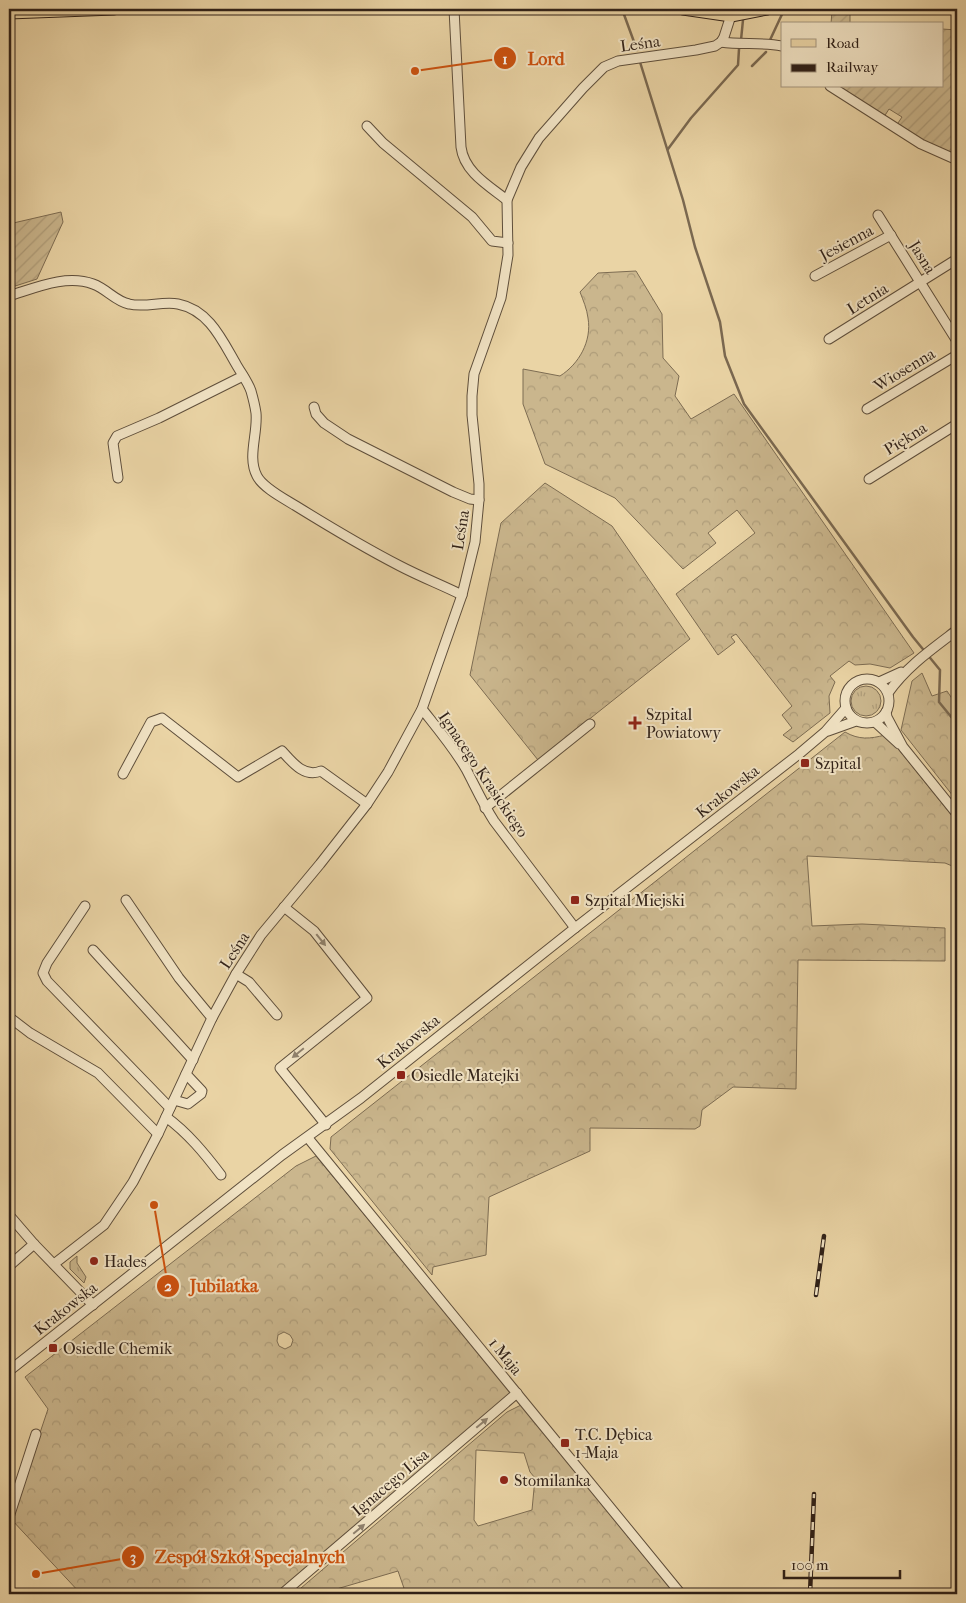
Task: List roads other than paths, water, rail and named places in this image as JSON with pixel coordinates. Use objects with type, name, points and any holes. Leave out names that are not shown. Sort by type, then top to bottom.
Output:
[{"type":"main road","points":[[9,13],[114,9]]},
{"type":"main road","points":[[682,9],[732,12],[767,9]]},
{"type":"street","points":[[454,9],[463,157],[468,168],[474,174],[507,200]]},
{"type":"street","points":[[732,12],[727,31],[720,42],[781,46]]},
{"type":"street","name":"Leśna","points":[[54,1264],[104,1225],[133,1182],[158,1134],[212,1018],[236,974],[261,935],[367,804],[388,772],[422,709],[462,595],[475,542],[479,484],[472,415],[474,374],[501,298],[507,266],[507,200],[518,173],[539,138],[604,67],[618,61],[707,48],[720,42]]},
{"type":"street","points":[[833,88],[921,144],[957,160]]},
{"type":"street","points":[[367,126],[383,143],[472,217],[492,241],[508,243]]},
{"type":"street","name":"Jasna","points":[[878,215],[957,341]]},
{"type":"street","name":"Jesienna","points":[[814,276],[891,235]]},
{"type":"street","name":"Letnia","points":[[829,339],[957,259]]},
{"type":"street","points":[[9,296],[41,286],[74,280],[92,283],[117,299],[136,306],[162,303],[186,306],[199,313],[210,322],[250,388],[256,413],[252,457],[257,477],[269,489],[310,514],[401,566],[462,595]]},
{"type":"street","name":"Wiosenna","points":[[867,409],[957,354]]},
{"type":"street","points":[[118,478],[113,443],[117,436],[160,418],[243,376]]},
{"type":"street","points":[[314,407],[316,414],[324,423],[348,438],[453,492],[470,499],[479,500]]},
{"type":"street","name":"Piękna","points":[[869,479],[957,424]]},
{"type":"street","points":[[879,682],[888,693],[889,703],[886,712],[875,722],[867,724],[856,721],[850,716],[846,708],[845,696],[852,684],[865,679],[879,682],[908,668],[956,631]]},
{"type":"street","points":[[888,693],[908,668]]},
{"type":"street","name":"Krakowska","points":[[9,1371],[282,1155],[326,1125],[389,1076],[825,732],[846,708]]},
{"type":"street","name":"Ignacego Krasickiego","points":[[422,709],[465,767],[485,808],[575,928]]},
{"type":"street","points":[[886,712],[903,747]]},
{"type":"street","points":[[123,774],[151,722],[162,718],[238,777],[282,751],[302,770],[315,774],[321,771],[367,804]]},
{"type":"street","name":"Krakowska","points":[[825,732],[856,721]]},
{"type":"street","points":[[875,722],[903,747],[957,814]]},
{"type":"street","points":[[485,808],[590,724]]},
{"type":"street","points":[[126,900],[180,978],[212,1018]]},
{"type":"street","points":[[85,906],[47,963],[43,973],[47,981],[172,1104],[188,1104],[202,1091],[186,1074]]},
{"type":"street","points":[[284,907],[314,931],[367,998],[280,1068],[326,1125]]},
{"type":"street","points":[[93,950],[193,1060]]},
{"type":"street","points":[[236,974],[249,982],[277,1016]]},
{"type":"street","points":[[9,1017],[30,1033],[98,1073],[158,1134]]},
{"type":"street","points":[[166,1117],[177,1124],[222,1175]]},
{"type":"street","name":"1 Maja","points":[[308,1138],[681,1594]]},
{"type":"street","points":[[9,1215],[34,1244],[93,1305]]},
{"type":"street","points":[[9,1266],[34,1244]]},
{"type":"street","name":"Ignacego Lisa","points":[[282,1594],[517,1394]]},
{"type":"street","points":[[9,1517],[36,1434]]},
{"type":"waterway","points":[[622,9],[637,50]]},
{"type":"waterway","points":[[770,40],[784,10]]},
{"type":"waterway","points":[[741,40],[743,20]]},
{"type":"waterway","points":[[668,149],[691,118],[738,65],[739,49]]},
{"type":"waterway","points":[[752,66],[766,52]]},
{"type":"waterway","points":[[640,62],[683,200],[695,247],[720,322],[725,356],[744,404],[913,637],[940,670],[939,702],[957,724]]},
{"type":"railway","points":[[816,1295],[824,1236]]},
{"type":"railway","points":[[810,1594],[814,1494]]},
{"type":"place","name":"Lord","points":[[415,71]]},
{"type":"place","name":"Szpital Powiatowy","points":[[635,723]]},
{"type":"place","name":"Szpital","points":[[805,763]]},
{"type":"place","name":"Szpital Miejski","points":[[575,900]]},
{"type":"place","name":"Osiedle Matejki","points":[[401,1075]]},
{"type":"place","name":"Jubilatka","points":[[154,1205]]},
{"type":"place","name":"Hades","points":[[94,1261]]},
{"type":"place","name":"Osiedle Chemik","points":[[53,1348]]},
{"type":"place","name":"T.C. Dębica 1-Maja","points":[[565,1443]]},
{"type":"place","name":"Stomilanka","points":[[504,1480]]},
{"type":"place","name":"Zespół Szkół Specjalnych","points":[[36,1574]]}]
